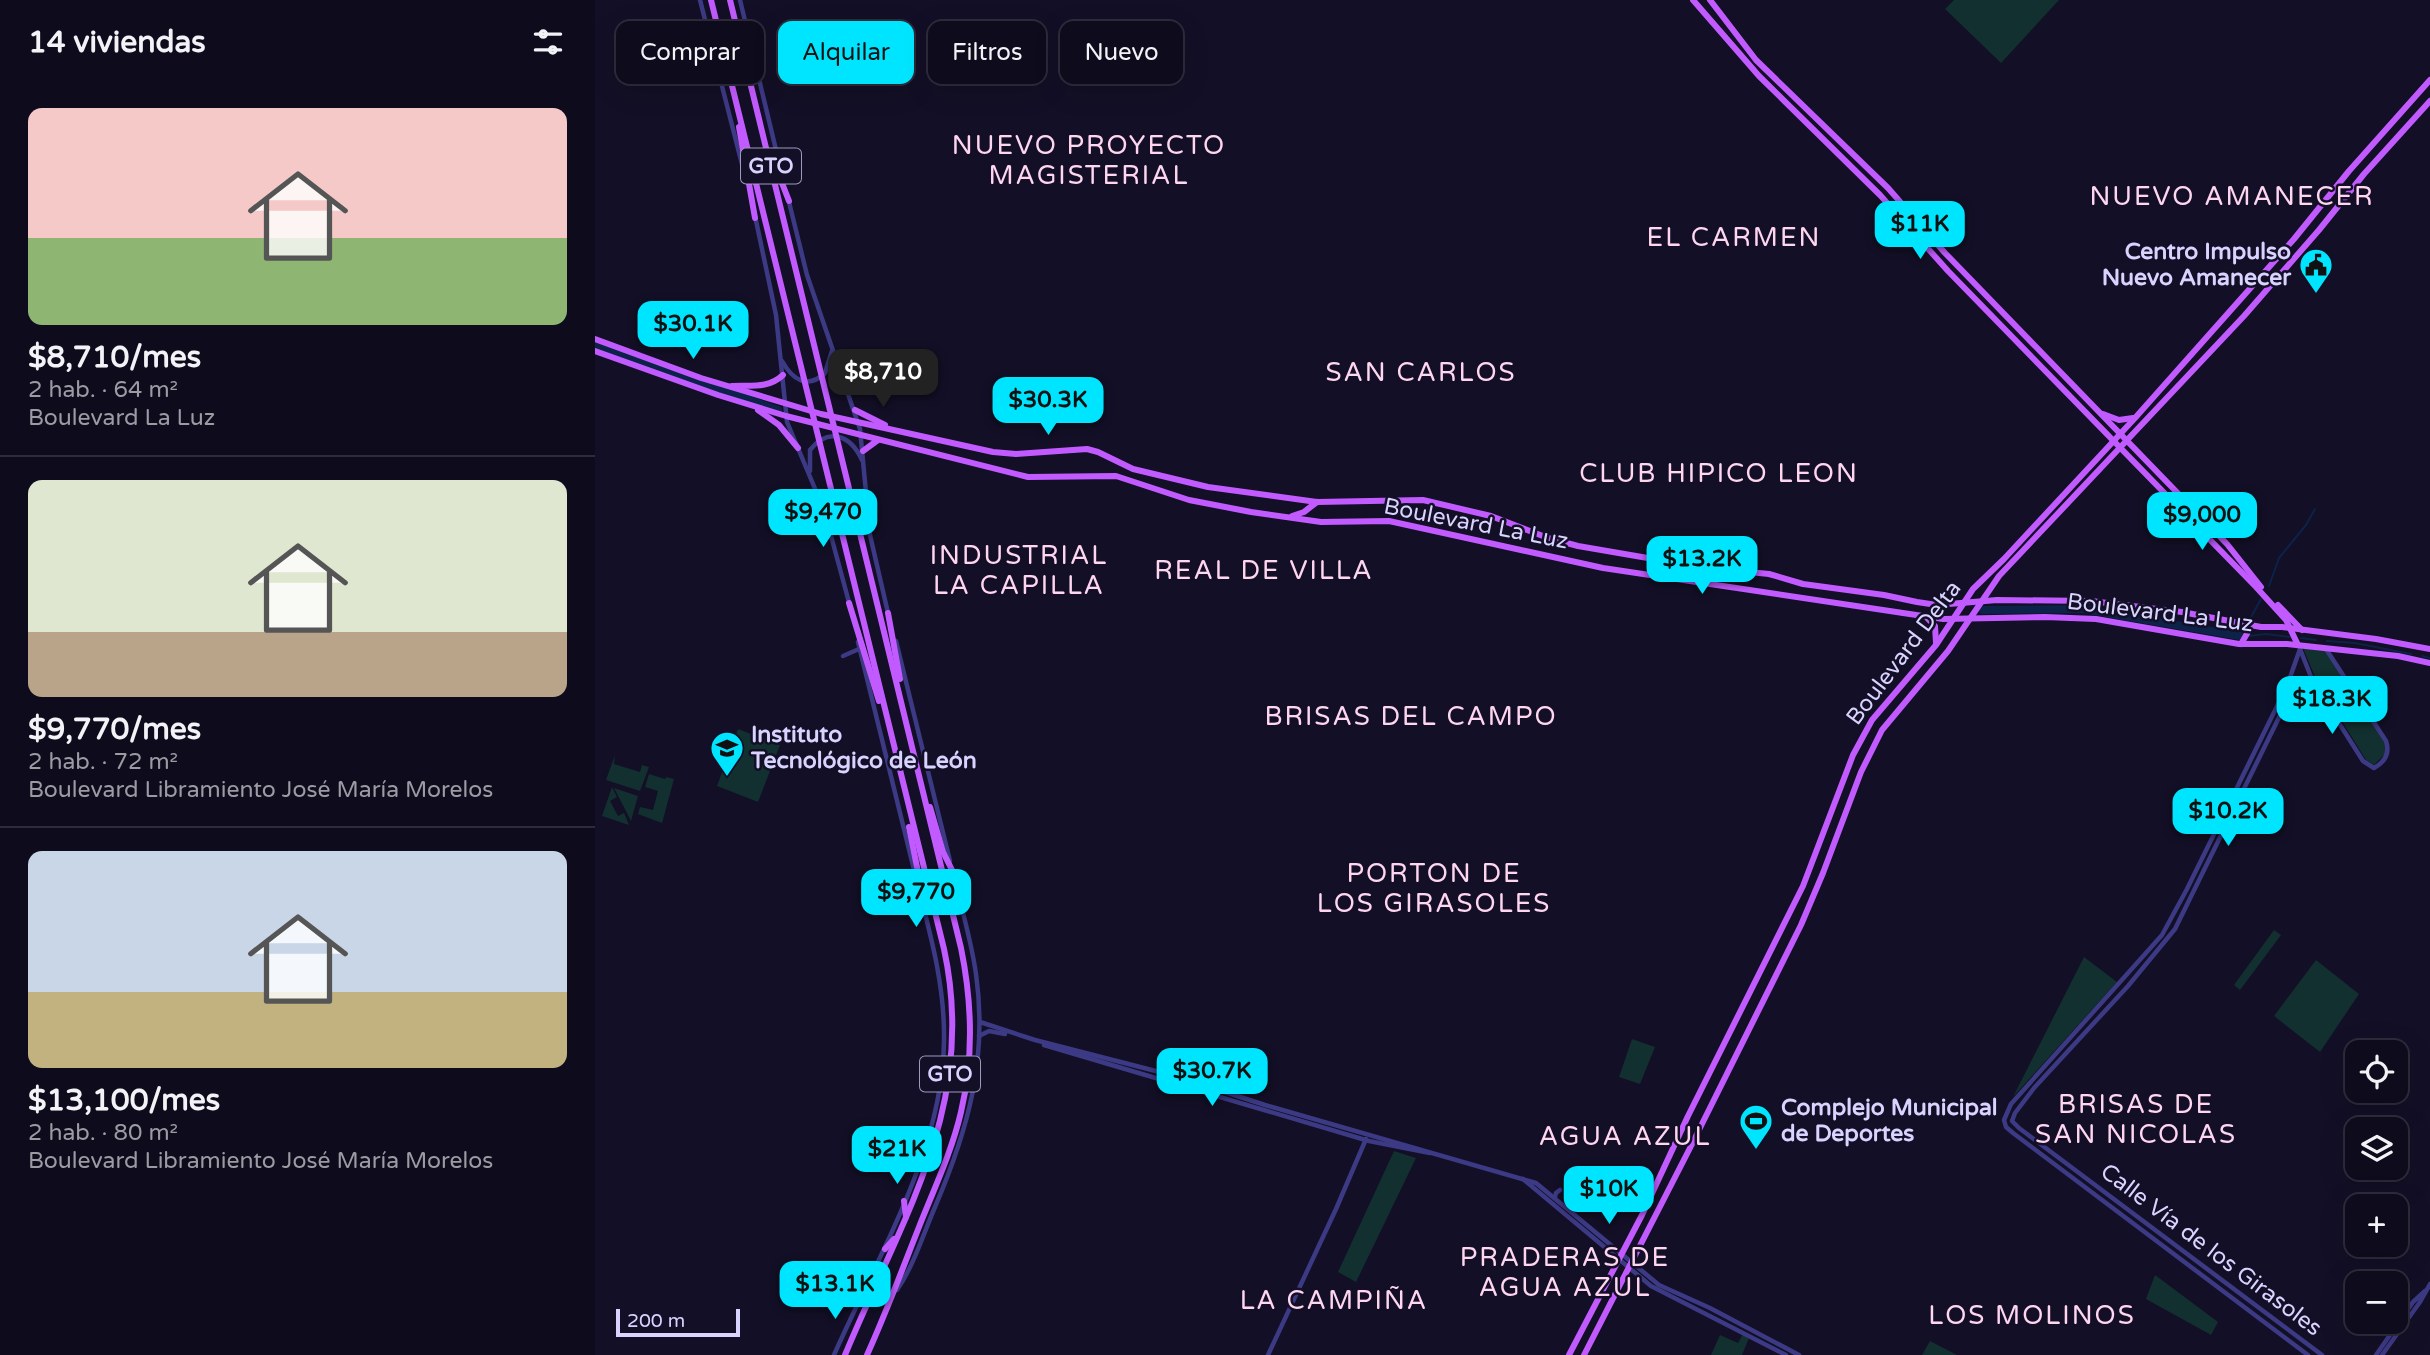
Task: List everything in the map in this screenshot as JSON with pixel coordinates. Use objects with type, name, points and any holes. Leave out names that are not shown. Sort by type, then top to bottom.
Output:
[{"type":"main road","name":"GTO","points":[[711,0],[946,961],[953,1032],[943,1115],[906,1218],[845,1355]]},
{"type":"main road","name":"GTO","points":[[730,0],[967,978],[971,1019],[969,1054],[966,1088],[955,1132],[893,1296],[867,1355]]},
{"type":"main road","points":[[1693,0],[1759,76],[1880,195],[1948,271],[2256,587],[2286,620],[2299,647]]},
{"type":"main road","points":[[1710,0],[1756,60],[1888,188],[1945,253],[2227,544],[2252,577],[2302,630]]},
{"type":"main road","name":"Boulevard Delta","points":[[1569,1355],[1723,1044],[1767,963],[1803,886],[1853,755],[1867,728],[1936,645],[1973,589],[2135,418],[2430,80]]},
{"type":"main road","name":"Boulevard Delta","points":[[1585,1353],[1801,925],[1861,772],[1882,730],[1939,662],[1970,620],[1989,588],[2223,339],[2430,101]]},
{"type":"main road","points":[[739,111],[739,127],[755,218]]},
{"type":"main road","points":[[763,132],[789,201]]},
{"type":"main road","points":[[2212,331],[2214,340],[2223,339]]},
{"type":"main road","name":"Boulevard La Luz","points":[[595,340],[784,403],[859,423],[1002,453],[1087,449],[1133,469],[1208,487],[1305,501],[1423,500],[1490,516],[1565,542],[1639,558],[1769,574],[1803,584],[1929,604],[1997,600],[2091,601],[2430,649]]},
{"type":"main road","name":"Boulevard La Luz","points":[[595,351],[786,416],[1028,477],[1116,476],[1200,502],[1283,517],[1307,521],[1389,521],[1603,568],[1919,615],[1970,620],[2045,617],[2096,619],[2241,644],[2336,649],[2430,663]]},
{"type":"main road","points":[[2187,359],[2195,360],[2193,371]]},
{"type":"main road","points":[[727,386],[763,386],[783,375]]},
{"type":"main road","points":[[750,405],[779,425],[799,449]]},
{"type":"main road","points":[[855,410],[900,430]]},
{"type":"main road","points":[[2101,414],[2119,420],[2135,418]]},
{"type":"main road","points":[[2137,432],[2138,452]]},
{"type":"main road","points":[[863,451],[874,441],[881,439]]},
{"type":"main road","points":[[2090,465],[2097,472]]},
{"type":"main road","points":[[1130,480],[1133,469]]},
{"type":"main road","points":[[1305,501],[1308,509],[1307,521]]},
{"type":"main road","points":[[1283,517],[1300,514],[1317,502]]},
{"type":"main road","points":[[2047,511],[2055,518]]},
{"type":"main road","points":[[1989,588],[1990,594],[1997,600]]},
{"type":"main road","points":[[849,603],[886,716]]},
{"type":"main road","points":[[888,613],[902,701]]},
{"type":"main road","points":[[1919,615],[1933,622],[1936,645]]},
{"type":"main road","points":[[2241,644],[2252,625]]},
{"type":"main road","points":[[2326,648],[2323,639],[2328,634]]},
{"type":"main road","points":[[2414,646],[2414,659]]},
{"type":"main road","points":[[2333,658],[2336,649]]},
{"type":"main road","points":[[923,789],[943,852],[952,870]]},
{"type":"main road","points":[[905,797],[920,892]]},
{"type":"main road","points":[[1830,816],[1832,827],[1842,822]]},
{"type":"main road","points":[[1822,838],[1831,838],[1833,845]]},
{"type":"main road","points":[[904,1201],[906,1218]]},
{"type":"main road","points":[[885,1249],[898,1235]]},
{"type":"main road","points":[[1577,1338],[1585,1342],[1585,1353]]},
{"type":"street","points":[[700,0],[774,305],[786,416],[835,543],[940,980],[944,1055],[927,1139],[885,1249],[834,1355]]},
{"type":"street","points":[[740,0],[807,275],[862,435],[870,535],[974,959],[980,1022],[974,1094],[958,1153],[908,1270],[893,1296]]},
{"type":"street","points":[[782,360],[793,377],[802,382],[810,382],[825,373],[832,350]]},
{"type":"street","points":[[815,489],[809,457],[810,450],[820,440],[838,437],[849,441],[855,446],[863,462]]},
{"type":"street","points":[[2299,647],[2313,681],[2363,761],[2374,768],[2380,765],[2388,752],[2386,741],[2326,648]]},
{"type":"street","points":[[2299,647],[2294,671],[2166,929],[2122,981],[2128,986],[2176,926],[2290,691],[2303,682],[2313,681]]},
{"type":"street","points":[[843,656],[859,649]]},
{"type":"street","points":[[2273,713],[2278,719]]},
{"type":"street","name":"Calle Vía de los Girasoles","points":[[2122,981],[2017,1097],[2007,1110],[2004,1120],[2006,1127],[2308,1355]]},
{"type":"street","name":"Calle Vía de los Girasoles","points":[[2128,986],[2034,1088],[2015,1113],[2013,1121],[2322,1355]]},
{"type":"street","points":[[980,1022],[1035,1040],[1179,1077],[1406,1150],[1437,1154],[1537,1183],[1620,1256],[1630,1268],[1660,1291],[1734,1326],[1786,1355]]},
{"type":"street","points":[[979,1036],[989,1031],[1008,1035],[1367,1137]]},
{"type":"street","points":[[1268,1355],[1367,1137]]},
{"type":"street","points":[[1522,1179],[1620,1256]]},
{"type":"street","points":[[1555,1198],[1560,1190]]},
{"type":"street","points":[[1630,1268],[1799,1355]]},
{"type":"street","points":[[2376,1355],[2413,1302],[2430,1284]]},
{"type":"street","points":[[2382,1355],[2420,1302],[2425,1290]]},
{"type":"green space","points":[[1954,0],[2059,0],[2001,63],[1945,9]]},
{"type":"green space","points":[[2303,648],[2326,650],[2386,744],[2386,753],[2374,765],[2366,760],[2316,679]]},
{"type":"green space","points":[[738,729],[780,745],[758,802],[717,786]]},
{"type":"green space","points":[[615,755],[614,764],[640,772],[642,765],[649,767],[640,791],[606,780]]},
{"type":"green space","points":[[649,774],[674,779],[662,823],[638,814],[640,807],[653,810],[658,791],[645,787]]},
{"type":"green space","points":[[612,787],[617,797],[610,801],[618,816],[624,813],[629,825],[602,816]]},
{"type":"green space","points":[[614,788],[638,796],[631,821]]},
{"type":"green space","points":[[2274,930],[2281,935],[2240,990],[2234,985]]},
{"type":"green space","points":[[2084,957],[2117,982],[2013,1097]]},
{"type":"green space","points":[[2316,960],[2359,994],[2320,1052],[2274,1016]]},
{"type":"green space","points":[[1632,1039],[1655,1047],[1640,1084],[1619,1077]]},
{"type":"green space","points":[[1394,1151],[1416,1158],[1356,1282],[1338,1272]]},
{"type":"green space","points":[[2155,1275],[2218,1322],[2211,1335],[2146,1299]]},
{"type":"green space","points":[[1743,1334],[1749,1338],[1742,1355],[1711,1355],[1720,1335],[1738,1343]]},
{"type":"green space","points":[[1930,1341],[1957,1355],[1922,1355]]},
{"type":"waterway","points":[[595,346],[778,410]]},
{"type":"waterway","points":[[2269,586],[2279,558],[2306,525],[2315,509]]},
{"type":"waterway","points":[[2249,621],[2261,599]]},
{"type":"waterway","points":[[1983,610],[2083,609],[2240,636]]},
{"type":"waterway","points":[[2241,636],[2244,629]]},
{"type":"waterway","points":[[2249,636],[2266,634],[2290,637]]},
{"type":"waterway","points":[[2301,638],[2316,640]]},
{"type":"waterway","points":[[2327,641],[2355,643],[2411,654]]},
{"type":"waterway","points":[[2422,656],[2430,658]]},
{"type":"place","name":"Centro Impulso Nuevo Amanecer","points":[[2316,295]]},
{"type":"place","name":"Instituto Tecnológico de León","points":[[727,778]]},
{"type":"place","name":"Complejo Municipal de Deportes","points":[[1756,1151]]},
{"type":"district","name":"NUEVO PROYECTO MAGISTERIAL","points":[[1089,160]]},
{"type":"district","name":"NUEVO AMANECER","points":[[2232,196]]},
{"type":"district","name":"EL CARMEN","points":[[1734,237]]},
{"type":"district","name":"SAN CARLOS","points":[[1421,372]]},
{"type":"district","name":"CLUB HIPICO LEON","points":[[1719,473]]},
{"type":"district","name":"INDUSTRIAL LA CAPILLA","points":[[1019,570]]},
{"type":"district","name":"REAL DE VILLA","points":[[1264,570]]},
{"type":"district","name":"BRISAS DEL CAMPO","points":[[1411,716]]},
{"type":"district","name":"PORTON DE LOS GIRASOLES","points":[[1434,888]]},
{"type":"district","name":"BRISAS DE SAN NICOLAS","points":[[2136,1119]]},
{"type":"district","name":"AGUA AZUL","points":[[1625,1136]]},
{"type":"district","name":"PRADERAS DE AGUA AZUL","points":[[1565,1272]]},
{"type":"district","name":"LA CAMPIÑA","points":[[1334,1300]]},
{"type":"district","name":"LOS MOLINOS","points":[[2032,1315]]}]
